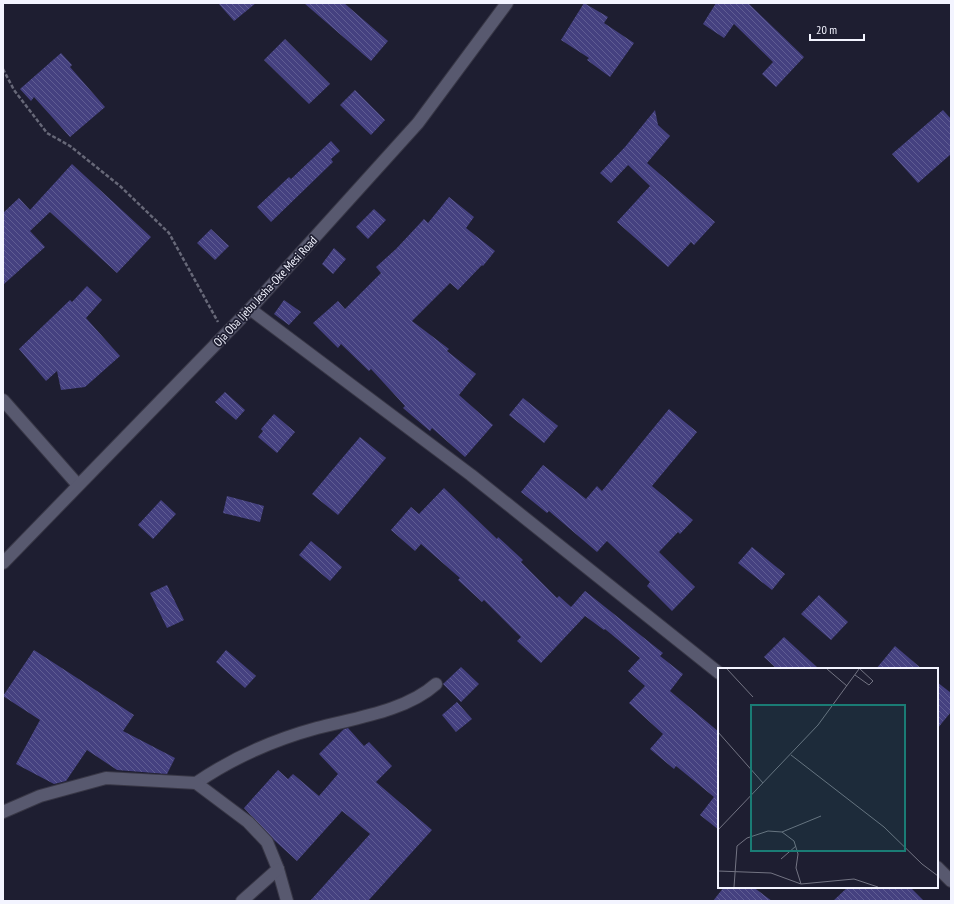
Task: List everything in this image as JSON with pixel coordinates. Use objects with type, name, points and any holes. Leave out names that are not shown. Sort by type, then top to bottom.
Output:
[{"type":"street","name":"Oja Oba Ijebu Jesha-Oke Mesi Road","points":[[3,563],[250,309],[418,123],[507,3]]},
{"type":"street","points":[[250,309],[471,475],[718,672]]},
{"type":"street","points":[[3,400],[78,485]]},
{"type":"street","points":[[196,783],[222,765],[271,743],[318,728],[351,721],[403,703],[426,692],[436,684]]},
{"type":"street","points":[[3,812],[40,796],[106,778],[196,783],[248,822],[267,842],[278,869],[287,901]]},
{"type":"street","points":[[938,867],[951,881]]},
{"type":"street","points":[[242,901],[278,869]]},
{"type":"path","points":[[3,69],[14,90],[47,133],[70,146],[120,186],[169,233],[225,334]]},
{"type":"building","points":[[218,3],[256,3],[234,21]]},
{"type":"building","points":[[304,3],[344,3],[388,41],[371,61]]},
{"type":"building","points":[[584,3],[608,17],[604,23],[634,43],[610,77],[587,60],[589,58],[561,40]]},
{"type":"building","points":[[716,3],[748,3],[804,57],[776,87],[762,74],[773,62],[734,24],[724,38],[703,24]]},
{"type":"building","points":[[285,39],[330,84],[309,104],[264,60]]},
{"type":"building","points":[[61,53],[72,65],[70,67],[105,107],[70,137],[34,97],[31,101],[20,89]]},
{"type":"building","points":[[355,90],[385,120],[371,135],[340,105]]},
{"type":"building","points":[[655,110],[658,125],[670,136],[647,163],[715,222],[694,245],[691,242],[668,267],[617,222],[650,186],[628,165],[611,183],[600,173],[625,147]]},
{"type":"building","points":[[943,110],[951,119],[951,154],[918,183],[892,154]]},
{"type":"building","points":[[331,141],[340,151],[331,159],[333,162],[271,222],[257,207],[289,177],[291,179]]},
{"type":"building","points":[[72,164],[151,237],[117,273],[50,212],[30,231],[45,247],[3,285],[3,213],[19,198],[30,210]]},
{"type":"building","points":[[449,197],[474,217],[466,228],[495,251],[483,266],[482,265],[458,290],[450,283],[412,321],[449,349],[447,351],[476,374],[459,395],[493,425],[465,457],[432,428],[430,431],[403,408],[405,406],[371,369],[369,371],[341,344],[338,348],[313,323],[338,301],[345,309],[381,273],[376,267],[396,249],[424,219],[428,223]]},
{"type":"building","points":[[374,209],[386,220],[368,239],[356,227]]},
{"type":"building","points":[[211,229],[229,246],[215,260],[197,243]]},
{"type":"building","points":[[334,248],[346,259],[333,274],[322,264]]},
{"type":"building","points":[[87,286],[102,300],[86,318],[120,356],[85,387],[61,390],[57,371],[46,381],[19,349],[70,300],[72,302]]},
{"type":"building","points":[[284,300],[301,312],[289,325],[274,314]]},
{"type":"building","points":[[225,392],[245,410],[236,420],[215,402]]},
{"type":"building","points":[[523,398],[558,426],[544,443],[509,415]]},
{"type":"building","points":[[669,409],[697,432],[652,486],[693,520],[680,534],[678,532],[659,552],[695,587],[672,611],[647,586],[650,582],[607,541],[597,552],[549,511],[547,513],[521,492],[543,465],[586,499],[597,486],[602,491]]},
{"type":"building","points":[[274,414],[295,432],[277,453],[258,437],[263,431],[261,429]]},
{"type":"building","points":[[360,437],[386,458],[338,515],[312,494]]},
{"type":"building","points":[[444,488],[497,539],[498,537],[523,560],[521,562],[557,598],[559,596],[571,607],[585,591],[663,653],[660,656],[683,674],[670,691],[718,731],[718,829],[700,815],[714,797],[676,766],[674,769],[650,749],[663,734],[629,703],[645,686],[628,671],[640,658],[605,629],[604,630],[585,616],[541,663],[517,641],[521,637],[484,600],[482,602],[458,580],[460,578],[421,544],[415,551],[391,530],[411,507],[419,514]]},
{"type":"building","points":[[227,496],[264,506],[260,522],[223,513]]},
{"type":"building","points":[[161,500],[176,514],[153,539],[138,525]]},
{"type":"building","points":[[311,541],[342,567],[330,581],[299,555]]},
{"type":"building","points":[[752,547],[785,574],[772,590],[738,563]]},
{"type":"building","points":[[167,585],[184,620],[167,628],[150,593]]},
{"type":"building","points":[[819,595],[848,622],[831,640],[801,614]]},
{"type":"building","points":[[784,637],[818,668],[776,668],[764,657]]},
{"type":"building","points":[[895,646],[921,668],[877,668]]},
{"type":"building","points":[[34,650],[134,715],[123,731],[175,758],[167,774],[117,770],[87,750],[66,781],[54,784],[16,764],[40,720],[3,696]]},
{"type":"building","points":[[226,650],[256,676],[245,688],[216,662]]},
{"type":"building","points":[[461,667],[479,684],[461,702],[443,684]]},
{"type":"building","points":[[938,683],[951,693],[951,712],[938,728]]},
{"type":"building","points":[[457,702],[472,719],[456,732],[442,715]]},
{"type":"building","points":[[348,728],[364,746],[369,742],[392,766],[376,782],[432,830],[368,901],[310,901],[370,834],[342,811],[297,861],[274,840],[244,808],[278,770],[288,779],[293,774],[319,796],[338,774],[319,754],[344,729]]},
{"type":"building","points":[[723,888],[754,888],[772,901],[713,901]]},
{"type":"building","points":[[847,888],[911,888],[924,901],[833,901]]}]
